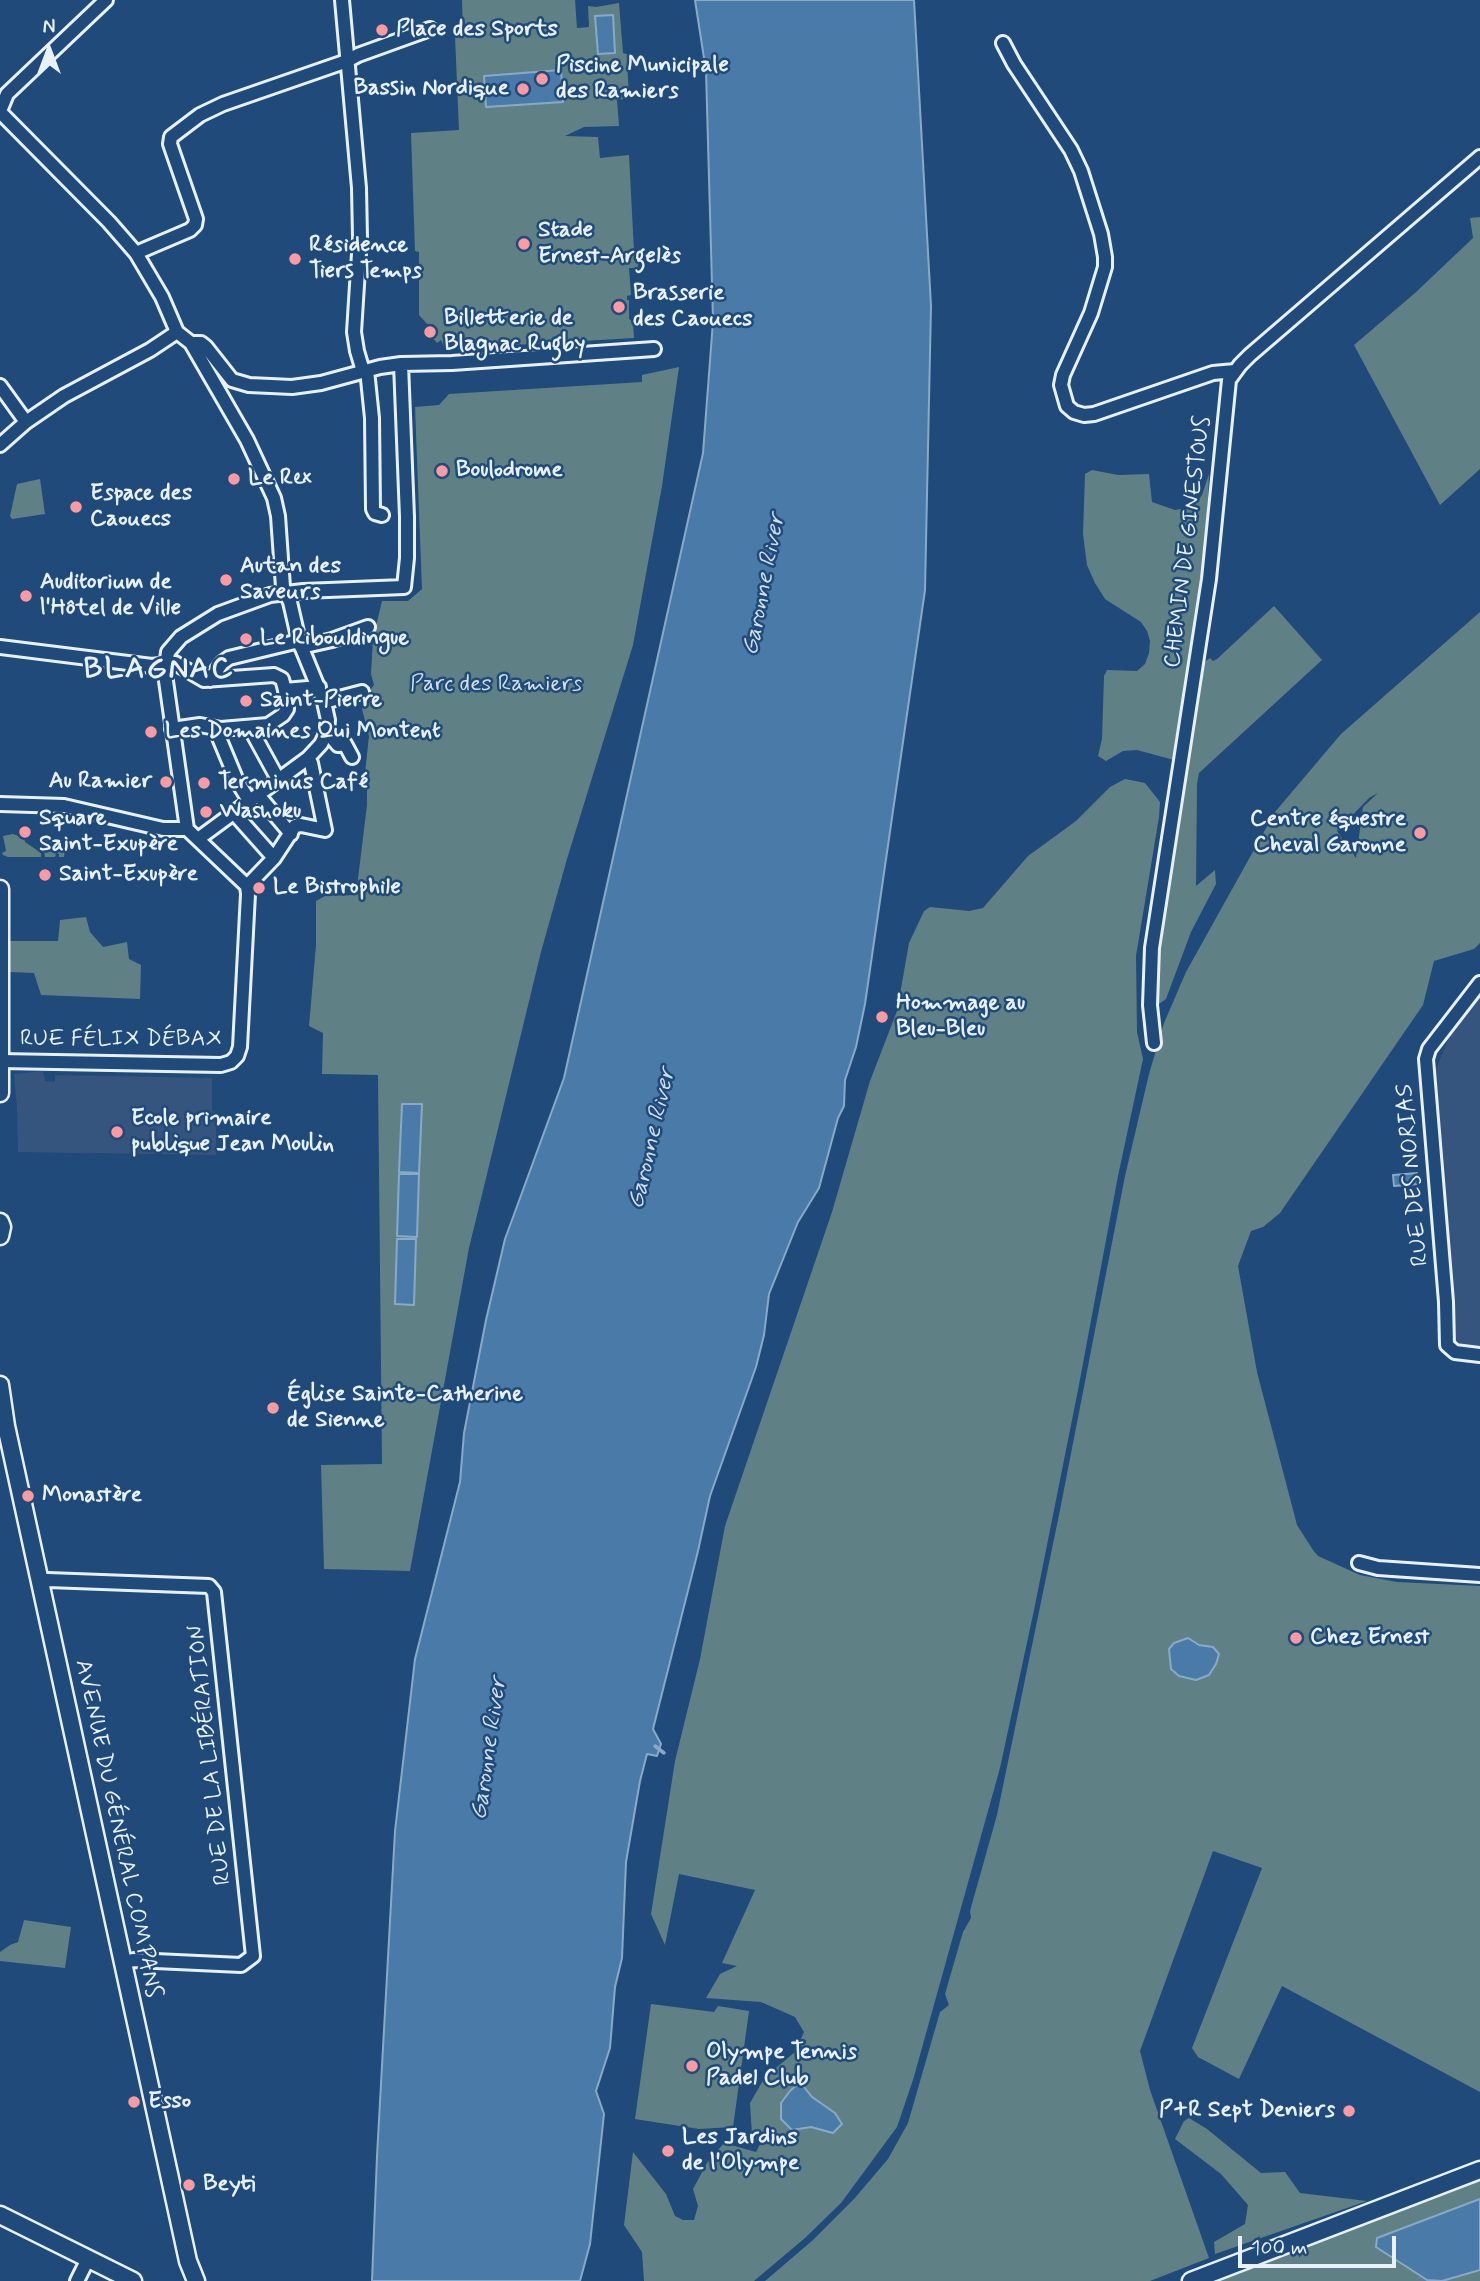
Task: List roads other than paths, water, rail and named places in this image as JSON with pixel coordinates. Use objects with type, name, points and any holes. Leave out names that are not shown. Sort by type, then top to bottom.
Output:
[{"type":"main road","points":[[0,889],[0,1093]]},
{"type":"main road","points":[[0,1223],[0,1236]]},
{"type":"main road","name":"AVENUE DU GÉNÉRAL COMPANS","points":[[0,1385],[6,1426],[188,2261],[196,2281]]},
{"type":"main road","points":[[1191,2281],[1480,2170]]},
{"type":"main road","points":[[0,2215],[133,2281]]},
{"type":"street","points":[[106,0],[8,94],[0,112],[136,253],[162,297],[177,332],[191,343],[247,440],[271,491],[278,516],[282,576],[286,593],[300,644],[324,702],[327,732],[321,744],[279,781],[198,839]]},
{"type":"street","points":[[342,0],[359,201],[360,238],[354,332],[357,351],[365,371],[372,418],[373,509],[375,513],[382,515]]},
{"type":"street","points":[[136,253],[190,230],[195,225],[196,219],[171,153],[171,137],[200,116],[223,104],[430,29]]},
{"type":"street","points":[[1003,43],[1071,150],[1081,171],[1105,257],[1105,267],[1091,313],[1063,375],[1062,385],[1068,406],[1074,412],[1084,415],[1094,414],[1200,377],[1221,371],[1235,371],[1250,355],[1480,157]]},
{"type":"street","points":[[0,445],[26,422],[64,396],[150,350],[177,332]]},
{"type":"street","points":[[191,343],[201,343],[206,347],[232,380],[249,385],[292,387],[401,364],[654,349]]},
{"type":"street","points":[[308,758],[312,763],[325,830],[302,825],[295,827],[274,858],[247,886],[187,829],[165,665],[169,652],[181,637],[218,614],[270,595],[404,587],[407,517],[401,364]]},
{"type":"street","name":"CHEMIN DE GINESTOUS","points":[[1154,1043],[1150,1005],[1152,948],[1207,593],[1230,380],[1235,371]]},
{"type":"street","points":[[0,386],[26,422]]},
{"type":"street","points":[[210,680],[229,658],[332,640],[368,627]]},
{"type":"street","points":[[0,647],[128,663],[175,663],[204,680],[274,675],[282,679],[287,709],[268,725],[215,729],[200,725],[172,729]]},
{"type":"street","points":[[285,690],[319,687]]},
{"type":"street","points":[[324,702],[362,692]]},
{"type":"street","points":[[250,728],[279,781]]},
{"type":"street","points":[[215,729],[237,781],[291,834]]},
{"type":"street","points":[[327,732],[338,745],[345,744],[352,757]]},
{"type":"street","points":[[0,804],[64,806],[163,829],[187,829]]},
{"type":"street","points":[[234,813],[274,858]]},
{"type":"street","name":"RUE FÉLIX DÉBAX","points":[[0,1061],[221,1065],[235,1059],[240,1047],[247,886]]},
{"type":"street","name":"RUE DES NORIAS","points":[[1480,983],[1429,1049],[1426,1059],[1446,1302],[1447,1345],[1455,1352],[1480,1355]]},
{"type":"street","points":[[1359,1563],[1378,1568],[1480,1575]]},
{"type":"street","name":"RUE DE LA LIBÉRATION","points":[[40,1581],[209,1586],[214,1592],[253,1956],[242,1965],[134,1960],[123,1962]]},
{"type":"street","points":[[77,2281],[88,2259]]},
{"type":"water","name":"Garonne River","points":[[695,0],[914,0],[931,306],[925,590],[865,1004],[856,1047],[845,1080],[844,1106],[838,1118],[819,1188],[798,1222],[769,1294],[764,1335],[756,1367],[710,1496],[653,1729],[661,1744],[657,1756],[647,1754],[640,1781],[626,1862],[622,1958],[615,1987],[610,2048],[596,2091],[604,2114],[590,2244],[580,2281],[372,2281],[395,1831],[415,1659],[460,1482],[464,1433],[505,1239],[564,1078],[703,453],[713,321],[706,71]]},
{"type":"water","points":[[613,15],[615,53],[598,54],[595,16]]},
{"type":"water","name":"Bassin Nordique","points":[[561,70],[563,102],[486,107],[484,76]]},
{"type":"water","points":[[402,1104],[422,1104],[419,1173],[399,1172]]},
{"type":"water","points":[[1417,1173],[1418,1184],[1394,1186],[1393,1175]]},
{"type":"water","points":[[399,1174],[419,1174],[417,1237],[397,1236]]},
{"type":"water","points":[[397,1239],[416,1239],[414,1305],[395,1304]]},
{"type":"water","points":[[1188,1638],[1199,1645],[1213,1647],[1219,1654],[1209,1675],[1196,1680],[1179,1676],[1171,1669],[1169,1649],[1174,1643]]},
{"type":"water","points":[[800,2082],[812,2097],[835,2113],[842,2124],[833,2133],[811,2127],[792,2130],[781,2119],[781,2103]]},
{"type":"water","points":[[1480,2199],[1480,2270],[1442,2281],[1427,2280],[1376,2247],[1377,2238]]},
{"type":"waterway","points":[[655,1746],[664,1753]]},
{"type":"place","name":"Place des Sports","points":[[382,30]]},
{"type":"place","name":"Piscine Municipale des Ramiers","points":[[542,79]]},
{"type":"place","name":"Bassin Nordique","points":[[523,89]]},
{"type":"place","name":"Stade Ernest-Argelès","points":[[524,244]]},
{"type":"place","name":"Résidence Tiers Temps","points":[[295,259]]},
{"type":"place","name":"Brasserie des Caouecs","points":[[619,307]]},
{"type":"place","name":"Billetterie de Blagnac Rugby","points":[[430,332]]},
{"type":"place","name":"Boulodrome","points":[[442,471]]},
{"type":"place","name":"Le Rex","points":[[234,479]]},
{"type":"place","name":"Espace des Caouecs","points":[[76,507]]},
{"type":"place","name":"Autan des Saveurs","points":[[226,580]]},
{"type":"place","name":"Auditorium de l'Hôtel de Ville","points":[[26,596]]},
{"type":"place","name":"Le Ribouldingue","points":[[246,639]]},
{"type":"place","name":"Saint-Pierre","points":[[246,701]]},
{"type":"place","name":"Les Domaines Qui Montent","points":[[151,732]]},
{"type":"place","name":"Au Ramier","points":[[166,782]]},
{"type":"place","name":"Terminus Café","points":[[204,783]]},
{"type":"place","name":"Washoku","points":[[206,812]]},
{"type":"place","name":"Square Saint-Exupère","points":[[25,832]]},
{"type":"place","name":"Centre équestre Cheval Garonne","points":[[1420,833]]},
{"type":"place","name":"Saint-Exupère","points":[[45,875]]},
{"type":"place","name":"Le Bistrophile","points":[[259,888]]},
{"type":"place","name":"Hommage au Bleu-Bleu","points":[[882,1017]]},
{"type":"place","name":"Ecole primaire publique Jean Moulin","points":[[117,1132]]},
{"type":"place","name":"Église Sainte-Catherine de Sienne","points":[[273,1408]]},
{"type":"place","name":"Monastère","points":[[28,1496]]},
{"type":"place","name":"Chez Ernest","points":[[1296,1638]]},
{"type":"place","name":"Olympe Tennis Padel Club","points":[[692,2066]]},
{"type":"place","name":"Esso","points":[[134,2102]]},
{"type":"place","name":"P+R Sept Deniers","points":[[1349,2111]]},
{"type":"place","name":"Les Jardins de l'Olympe","points":[[668,2151]]},
{"type":"place","name":"Beyti","points":[[189,2185]]},
{"type":"district","name":"BLAGNAC","points":[[159,671]]},
{"type":"park label","name":"Parc des Ramiers","points":[[496,685]]}]
